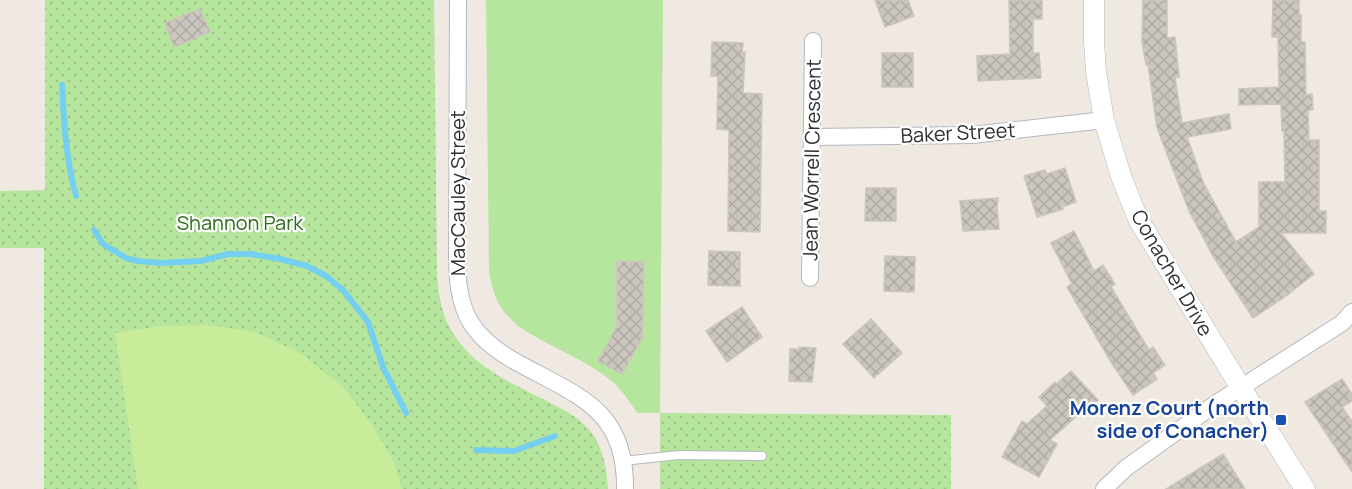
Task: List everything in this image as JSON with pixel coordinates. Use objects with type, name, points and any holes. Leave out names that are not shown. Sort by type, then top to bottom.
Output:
[{"type":"street","name":"MacCauley Street","points":[[459,0],[457,262],[459,291],[464,306],[480,336],[492,347],[594,407],[610,426],[618,442],[623,461],[625,489]]},
{"type":"street","name":"Conacher Drive","points":[[1094,0],[1096,72],[1104,120],[1120,176],[1138,219],[1240,388],[1305,489]]},
{"type":"street","name":"Jean Worrell Crescent","points":[[810,278],[813,41]]},
{"type":"street","name":"Baker Street","points":[[812,137],[952,136],[1104,120]]},
{"type":"street","points":[[1104,489],[1126,468],[1215,404],[1342,323],[1352,312]]},
{"type":"lane","points":[[623,461],[679,455],[762,456]]},
{"type":"green space","name":"Shannon Park","points":[[45,0],[434,0],[437,275],[444,315],[462,345],[486,368],[566,412],[590,430],[603,455],[608,489],[44,489],[44,248],[0,248],[0,191],[45,190]]},
{"type":"green space","points":[[486,0],[663,0],[660,413],[637,413],[614,383],[579,360],[518,326],[501,308],[495,295],[489,272]]},
{"type":"green space","points":[[208,325],[254,332],[299,352],[343,387],[373,426],[394,463],[402,489],[138,489],[115,333],[160,326]]},
{"type":"green space","points":[[660,413],[951,415],[951,489],[660,489]]},
{"type":"building","points":[[875,0],[908,0],[914,16],[885,27]]},
{"type":"building","points":[[1009,0],[1042,0],[1042,19],[1033,19],[1033,53],[1039,53],[1041,78],[978,81],[977,56],[1010,54]]},
{"type":"building","points":[[1143,0],[1167,0],[1167,38],[1175,37],[1179,77],[1175,77],[1182,123],[1229,114],[1231,129],[1187,137],[1203,182],[1236,242],[1259,227],[1259,182],[1285,182],[1281,104],[1239,105],[1239,89],[1279,87],[1278,37],[1272,37],[1273,0],[1299,0],[1301,42],[1305,42],[1306,95],[1312,94],[1313,110],[1308,110],[1309,140],[1319,140],[1319,211],[1326,211],[1326,233],[1281,233],[1314,274],[1253,318],[1213,256],[1189,211],[1157,128],[1148,64],[1146,65],[1142,41]]},
{"type":"building","points":[[200,9],[210,32],[174,47],[165,23]]},
{"type":"building","points":[[712,42],[743,43],[742,53],[745,52],[743,93],[762,94],[760,232],[728,231],[729,130],[717,129],[718,76],[711,76]]},
{"type":"building","points":[[882,53],[913,53],[913,87],[882,87]]},
{"type":"building","points":[[1065,168],[1076,202],[1062,207],[1063,209],[1037,217],[1024,176],[1045,170],[1047,174]]},
{"type":"building","points":[[866,188],[896,188],[896,221],[865,221]]},
{"type":"building","points":[[998,198],[999,229],[963,231],[960,201]]},
{"type":"building","points":[[1074,231],[1094,271],[1103,265],[1115,284],[1111,287],[1149,350],[1153,347],[1165,365],[1153,373],[1157,379],[1133,395],[1067,287],[1072,284],[1051,243]]},
{"type":"building","points":[[709,251],[740,252],[740,286],[708,285]]},
{"type":"building","points":[[885,256],[915,257],[914,292],[884,291]]},
{"type":"building","points":[[617,261],[644,262],[642,338],[622,374],[598,361],[617,326]]},
{"type":"building","points":[[742,307],[762,337],[727,362],[706,331]]},
{"type":"building","points":[[871,319],[902,353],[874,378],[843,344]]},
{"type":"building","points":[[799,347],[816,348],[812,382],[789,381],[790,349],[800,349]]},
{"type":"building","points":[[1071,371],[1098,400],[1050,440],[1057,444],[1039,477],[1002,457],[1022,421],[1027,424],[1047,406],[1039,397]]},
{"type":"building","points":[[1342,379],[1352,394],[1352,401],[1342,407],[1352,421],[1352,472],[1305,402]]},
{"type":"building","points":[[1223,454],[1245,489],[1166,489]]},
{"type":"waterway","points":[[62,85],[68,155],[76,196]]},
{"type":"waterway","points":[[94,230],[103,244],[126,258],[138,261],[160,263],[201,261],[228,254],[251,254],[307,266],[326,276],[343,290],[368,322],[383,367],[406,413]]},
{"type":"waterway","points":[[476,450],[514,451],[555,436]]},
{"type":"place","name":"Morenz Court (north side of Conacher)","points":[[1281,420]]}]
